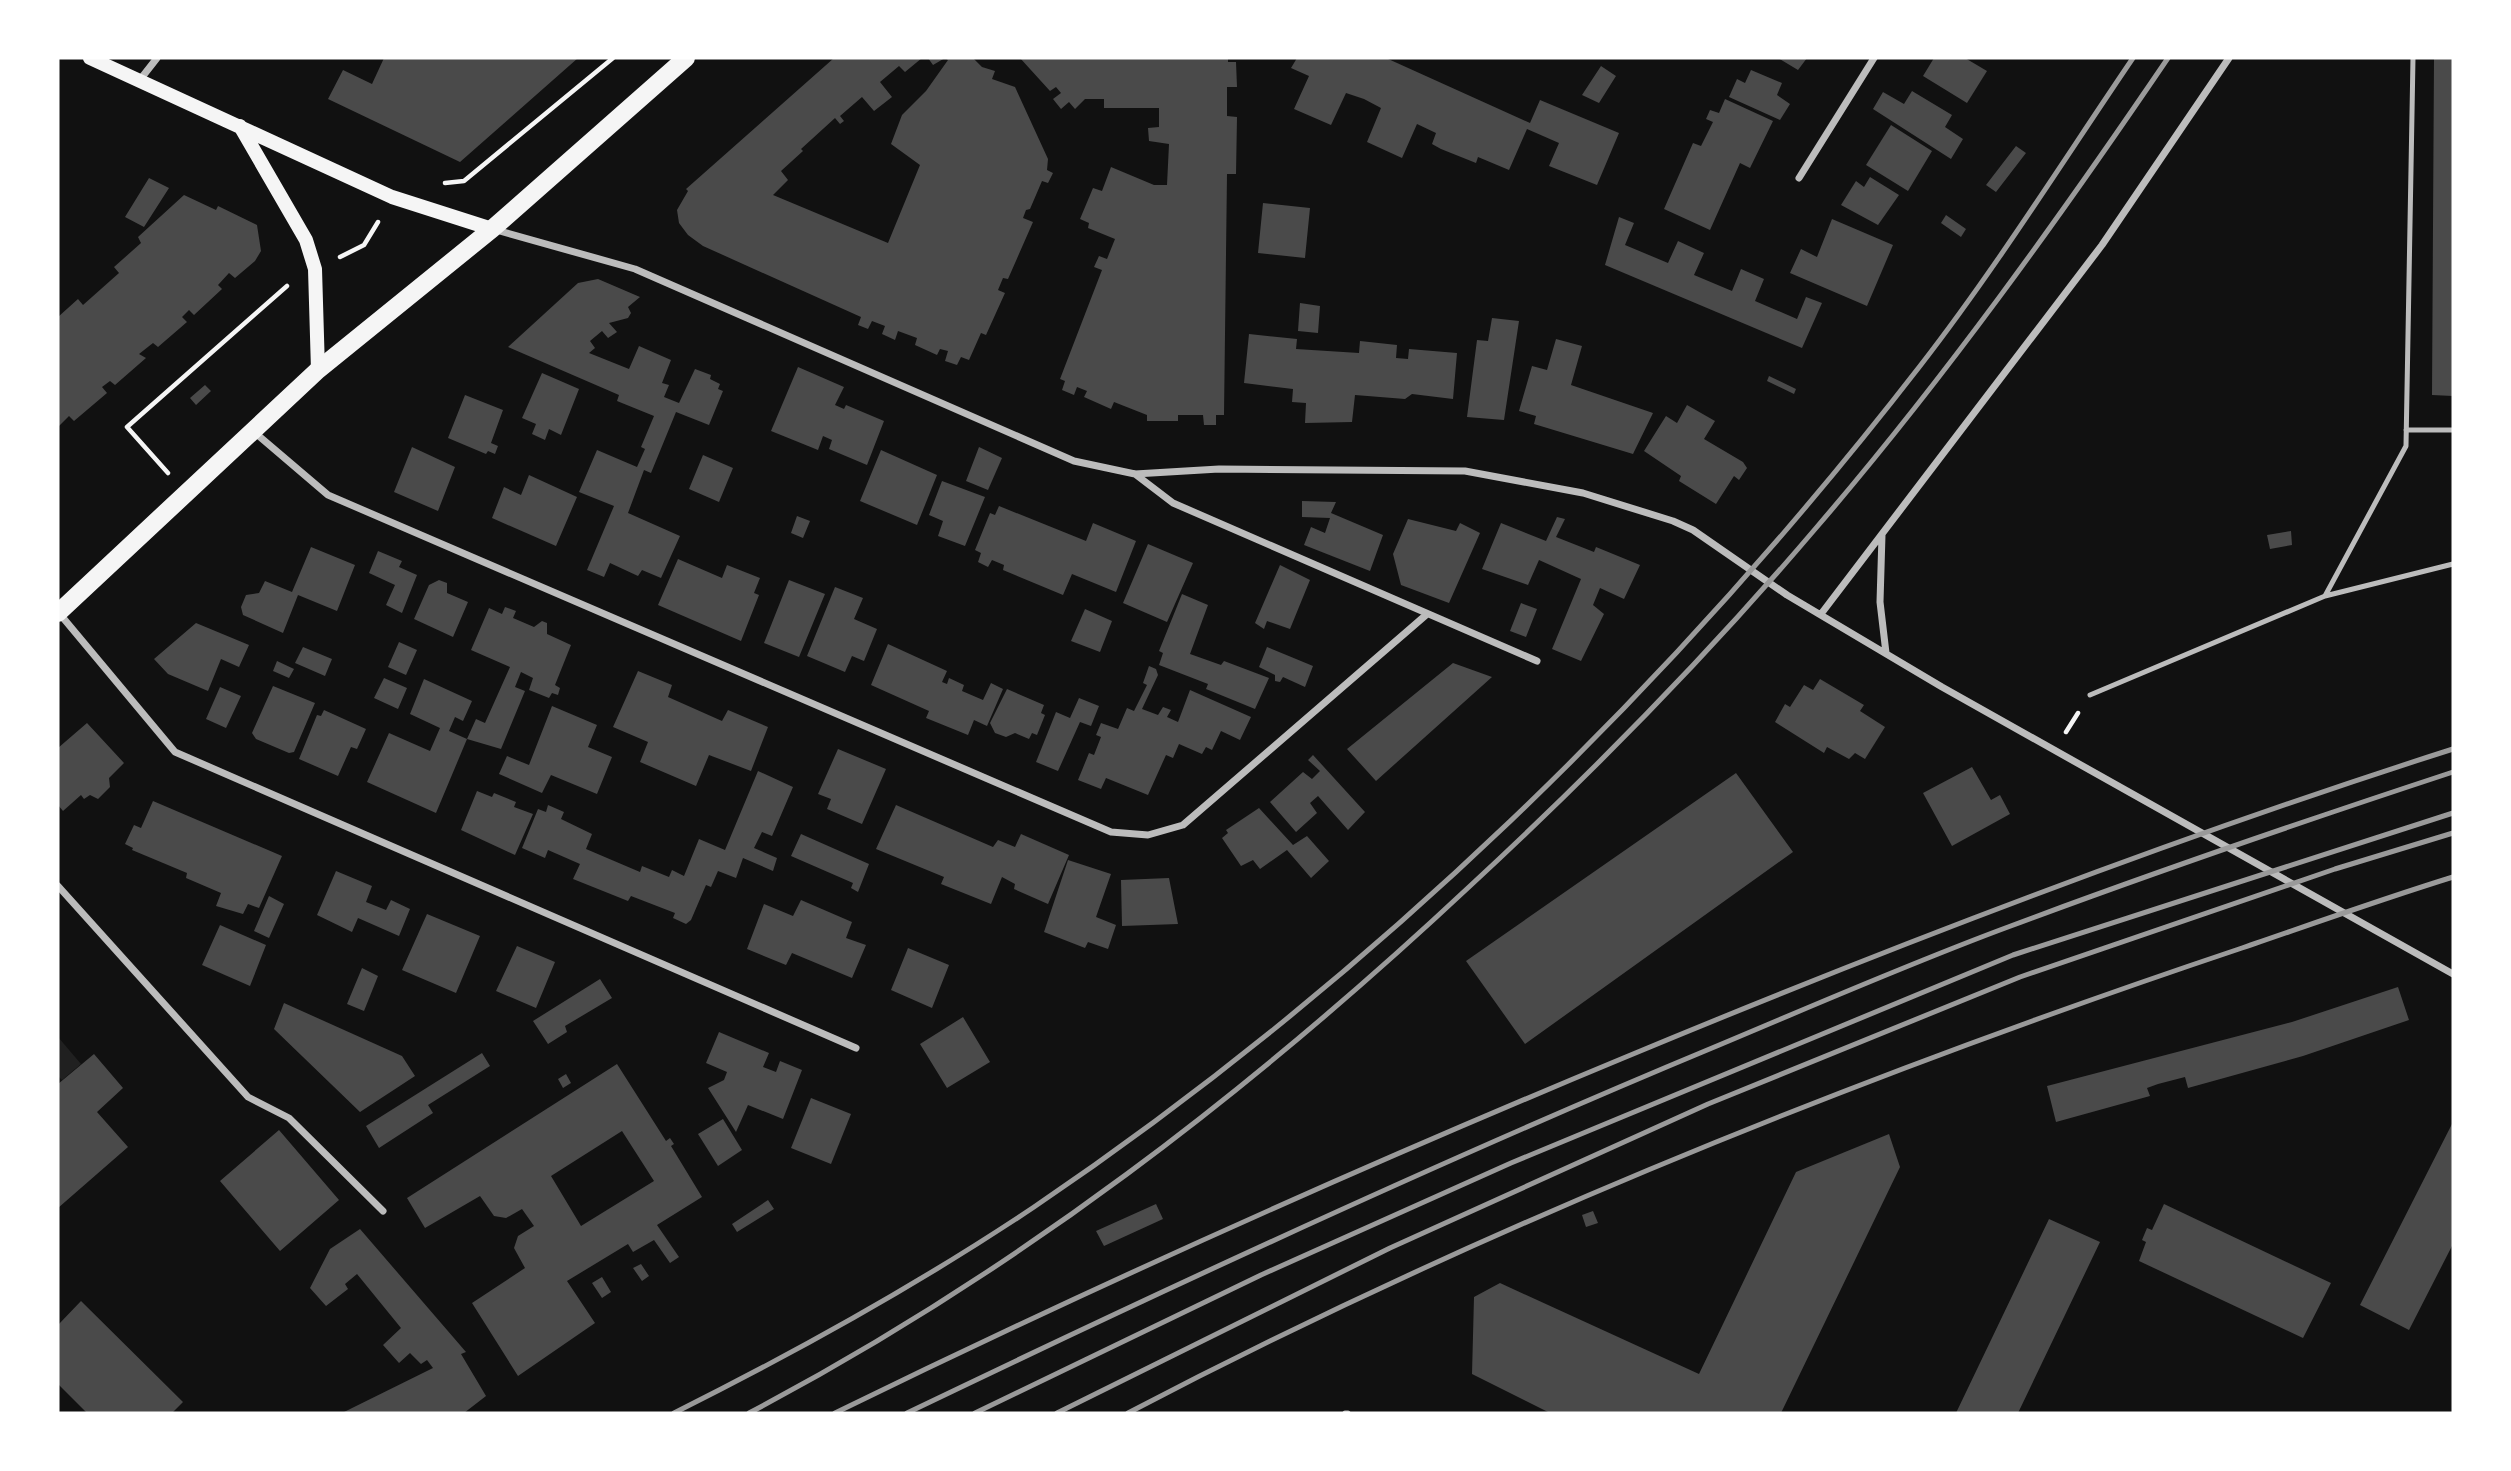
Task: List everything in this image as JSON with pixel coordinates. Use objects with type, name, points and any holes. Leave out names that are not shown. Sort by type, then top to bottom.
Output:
[{"type":"main road","points":[[90,58],[392,197],[492,229]]},
{"type":"main road","points":[[58,613],[318,370],[492,229],[686,58]]},
{"type":"main road","points":[[240,126],[306,240],[318,370]]},
{"type":"street","points":[[138,81],[157,58]]},
{"type":"street","points":[[1799,178],[1874,58]]},
{"type":"street","points":[[1821,614],[2102,245],[2229,58]]},
{"type":"street","points":[[492,229],[635,269],[1074,461],[1135,474],[1172,470],[1465,471],[1583,493],[1673,521],[1693,530],[1821,614],[1942,687],[2453,974]]},
{"type":"street","points":[[253,431],[328,495],[1111,832],[1148,835],[1183,825],[1426,615]]},
{"type":"street","points":[[1135,474],[1173,503],[1537,661]]},
{"type":"street","points":[[1882,534],[1880,602],[1886,653]]},
{"type":"street","points":[[58,613],[175,752],[856,1048]]},
{"type":"street","points":[[58,886],[248,1097],[289,1118],[383,1211]]},
{"type":"lane","points":[[2325,596],[2406,446],[2413,58]]},
{"type":"lane","points":[[2406,430],[2453,430]]},
{"type":"lane","points":[[2090,695],[2325,596],[2453,564]]},
{"type":"path","points":[[432,179],[444,183],[464,181],[613,58]]},
{"type":"path","points":[[187,494],[127,427],[308,271],[364,245],[392,197]]},
{"type":"shaded area","points":[[58,1037],[81,1064],[62,1080],[58,1076]]},
{"type":"building","points":[[384,58],[578,58],[460,162],[328,99],[343,70],[372,84]]},
{"type":"building","points":[[834,58],[922,58],[905,72],[899,66],[880,82],[892,97],[874,111],[862,97],[840,116],[844,121],[840,124],[835,118],[801,149],[803,151],[781,171],[788,180],[773,195],[888,243],[920,165],[891,144],[902,115],[926,91],[948,60],[945,58],[973,58],[982,67],[995,71],[992,79],[1015,87],[1048,159],[1047,170],[1053,173],[1048,183],[1042,181],[1030,209],[1026,210],[1023,218],[1033,222],[1008,279],[1003,278],[998,290],[1005,293],[986,335],[981,333],[969,360],[961,357],[957,365],[945,361],[948,351],[940,349],[937,355],[915,345],[917,338],[898,331],[895,340],[882,334],[885,326],[872,321],[868,329],[858,325],[861,317],[703,246],[688,235],[679,223],[677,210],[688,191],[686,189]]},
{"type":"building","points":[[928,58],[945,58],[933,65]]},
{"type":"building","points":[[1020,58],[1228,58],[1228,62],[1236,62],[1237,87],[1227,87],[1227,116],[1237,117],[1236,174],[1227,174],[1224,415],[1216,415],[1216,425],[1204,425],[1203,415],[1178,415],[1178,421],[1147,421],[1147,415],[1114,402],[1111,409],[1084,397],[1087,391],[1077,387],[1074,395],[1062,390],[1065,381],[1060,379],[1102,270],[1094,267],[1099,256],[1107,259],[1115,239],[1088,228],[1089,223],[1080,219],[1093,188],[1102,191],[1111,167],[1154,185],[1167,185],[1169,144],[1149,141],[1148,128],[1159,127],[1159,108],[1104,108],[1104,99],[1085,99],[1075,109],[1069,102],[1061,109],[1053,99],[1061,93],[1056,87],[1050,91]]},
{"type":"building","points":[[1297,58],[1386,58],[1530,123],[1540,100],[1619,133],[1597,185],[1549,166],[1559,143],[1527,129],[1509,170],[1478,157],[1476,163],[1441,149],[1432,144],[1436,133],[1417,124],[1402,158],[1367,142],[1381,108],[1364,99],[1346,93],[1331,125],[1294,109],[1309,76],[1291,68]]},
{"type":"building","points":[[1778,58],[1807,58],[1798,70]]},
{"type":"building","points":[[1934,58],[1965,58],[1987,71],[1967,103],[1923,76]]},
{"type":"building","points":[[2434,58],[2453,58],[2453,396],[2432,395]]},
{"type":"building","points":[[1601,66],[1616,76],[1599,103],[1582,95]]},
{"type":"building","points":[[1751,70],[1782,83],[1777,95],[1790,104],[1780,120],[1729,97],[1737,79],[1745,83]]},
{"type":"building","points":[[1912,91],[1952,115],[1945,127],[1963,139],[1951,159],[1873,109],[1883,92],[1904,104]]},
{"type":"building","points":[[1725,99],[1773,121],[1750,168],[1740,163],[1710,230],[1664,209],[1693,143],[1701,146],[1713,122],[1706,119],[1710,110],[1719,113]]},
{"type":"building","points":[[1891,125],[1932,151],[1908,191],[1866,165]]},
{"type":"building","points":[[2016,146],[2026,153],[1996,192],[1986,185]]},
{"type":"building","points":[[1870,177],[1899,195],[1878,225],[1841,205],[1856,181],[1864,187]]},
{"type":"building","points":[[149,178],[169,188],[144,227],[125,217]]},
{"type":"building","points":[[184,195],[216,210],[218,206],[257,225],[261,251],[255,261],[235,278],[229,273],[218,285],[222,289],[194,315],[189,310],[182,317],[187,322],[158,347],[153,343],[139,354],[146,358],[115,385],[110,381],[102,387],[107,393],[74,421],[69,416],[58,427],[58,317],[78,299],[83,305],[119,273],[114,267],[141,243],[138,237]]},
{"type":"building","points":[[1263,203],[1310,208],[1305,258],[1258,253]]},
{"type":"building","points":[[1946,215],[1966,229],[1961,237],[1941,223]]},
{"type":"building","points":[[1619,217],[1634,223],[1625,245],[1668,263],[1678,241],[1704,253],[1694,275],[1732,291],[1741,269],[1764,279],[1755,301],[1797,319],[1806,297],[1822,303],[1802,348],[1605,265]]},
{"type":"building","points":[[1832,219],[1893,245],[1867,306],[1790,273],[1801,249],[1817,257]]},
{"type":"building","points":[[598,279],[640,297],[628,307],[631,313],[628,318],[609,323],[617,332],[608,338],[602,331],[590,341],[595,348],[589,353],[629,369],[639,346],[671,360],[662,383],[669,385],[664,397],[679,403],[695,369],[711,375],[710,379],[720,384],[718,389],[723,391],[709,425],[676,412],[651,473],[644,470],[628,513],[680,536],[661,578],[642,570],[638,576],[610,563],[604,577],[587,570],[614,506],[579,492],[597,450],[637,467],[645,449],[641,447],[654,416],[617,401],[619,395],[508,347],[578,283]]},
{"type":"building","points":[[1300,303],[1320,306],[1318,333],[1298,331]]},
{"type":"building","points":[[1492,318],[1519,321],[1504,420],[1467,417],[1477,340],[1488,341]]},
{"type":"building","points":[[1249,334],[1297,339],[1296,349],[1359,353],[1360,341],[1397,345],[1396,358],[1408,359],[1409,349],[1457,353],[1453,399],[1412,394],[1405,399],[1355,395],[1352,422],[1305,423],[1306,403],[1292,402],[1293,389],[1244,383]]},
{"type":"building","points":[[1556,339],[1582,346],[1571,385],[1653,413],[1633,454],[1534,424],[1536,416],[1519,411],[1532,366],[1547,370]]},
{"type":"building","points":[[798,367],[844,387],[835,405],[844,409],[846,405],[884,421],[867,465],[829,449],[832,440],[823,436],[818,450],[771,431]]},
{"type":"building","points":[[542,373],[579,389],[561,435],[549,429],[545,440],[532,434],[536,424],[522,418]]},
{"type":"building","points":[[1769,376],[1796,389],[1794,394],[1767,381]]},
{"type":"building","points":[[205,385],[211,391],[196,405],[190,398]]},
{"type":"building","points":[[465,395],[503,410],[491,443],[498,446],[495,454],[488,451],[486,454],[448,438]]},
{"type":"building","points":[[1687,405],[1715,421],[1704,439],[1743,462],[1747,468],[1739,480],[1734,476],[1716,504],[1679,481],[1681,476],[1644,451],[1666,416],[1677,423]]},
{"type":"building","points":[[412,447],[455,467],[438,511],[394,492]]},
{"type":"building","points":[[979,447],[1002,458],[988,490],[966,481]]},
{"type":"building","points":[[881,450],[937,475],[917,525],[860,501]]},
{"type":"building","points":[[703,455],[733,468],[719,502],[689,489]]},
{"type":"building","points":[[529,475],[577,497],[556,546],[492,518],[504,487],[521,495]]},
{"type":"building","points":[[942,481],[985,497],[965,546],[938,536],[943,521],[929,515]]},
{"type":"building","points":[[1302,501],[1336,502],[1331,513],[1383,535],[1370,571],[1304,545],[1311,527],[1325,533],[1330,518],[1302,517]]},
{"type":"building","points":[[999,506],[1086,541],[1093,523],[1136,541],[1116,592],[1072,574],[1063,595],[1003,570],[1004,565],[992,560],[988,567],[978,562],[981,553],[975,550],[990,513],[995,515]]},
{"type":"building","points":[[797,516],[810,521],[803,538],[791,533]]},
{"type":"building","points":[[1557,517],[1565,519],[1556,537],[1594,552],[1596,547],[1640,565],[1624,599],[1600,588],[1593,605],[1604,614],[1581,661],[1552,649],[1581,579],[1539,560],[1528,585],[1482,569],[1501,523],[1546,541]]},
{"type":"building","points":[[1408,519],[1456,531],[1460,523],[1480,533],[1449,603],[1401,585],[1393,554]]},
{"type":"building","points":[[2291,531],[2292,545],[2270,549],[2267,535]]},
{"type":"building","points":[[1148,544],[1193,563],[1167,622],[1123,603]]},
{"type":"building","points":[[311,547],[355,565],[337,611],[298,595],[283,633],[243,615],[241,607],[246,595],[259,593],[265,581],[292,592]]},
{"type":"building","points":[[378,551],[402,561],[399,567],[417,575],[402,613],[386,605],[395,585],[369,573]]},
{"type":"building","points":[[678,559],[722,578],[727,565],[760,578],[754,593],[759,595],[741,641],[658,605]]},
{"type":"building","points":[[1280,565],[1310,580],[1290,629],[1267,621],[1264,629],[1255,623]]},
{"type":"building","points":[[439,580],[447,583],[447,593],[468,602],[453,637],[414,619],[429,585]]},
{"type":"building","points":[[789,580],[825,594],[799,657],[764,643]]},
{"type":"building","points":[[835,587],[863,598],[854,619],[877,629],[864,661],[852,656],[845,672],[807,656]]},
{"type":"building","points":[[1182,594],[1208,605],[1190,654],[1221,665],[1224,661],[1269,678],[1255,709],[1206,689],[1208,684],[1159,665],[1163,653],[1159,651]]},
{"type":"building","points":[[1521,603],[1537,609],[1526,637],[1510,631]]},
{"type":"building","points":[[505,607],[516,611],[513,618],[534,627],[542,621],[547,623],[547,634],[571,645],[555,685],[560,688],[558,695],[552,693],[549,698],[529,690],[533,678],[521,672],[515,687],[525,691],[501,749],[467,739],[476,719],[485,723],[510,667],[471,650],[489,608],[502,614]]},
{"type":"building","points":[[1085,609],[1112,621],[1100,652],[1071,641]]},
{"type":"building","points":[[196,623],[249,645],[239,667],[221,659],[208,691],[168,674],[154,659]]},
{"type":"building","points":[[399,642],[417,650],[406,675],[388,667]]},
{"type":"building","points":[[888,644],[947,671],[942,682],[947,684],[949,678],[964,685],[962,691],[983,700],[991,683],[1003,689],[987,726],[974,720],[968,735],[926,718],[929,711],[871,685]]},
{"type":"building","points":[[303,647],[332,659],[325,676],[295,663]]},
{"type":"building","points":[[1267,647],[1313,666],[1305,687],[1283,677],[1280,682],[1275,681],[1275,675],[1259,667]]},
{"type":"building","points":[[277,661],[294,669],[289,678],[273,671]]},
{"type":"building","points":[[1453,663],[1492,677],[1376,781],[1347,749]]},
{"type":"building","points":[[1149,666],[1156,669],[1158,675],[1142,709],[1158,715],[1163,707],[1171,710],[1167,717],[1178,722],[1190,690],[1251,717],[1240,740],[1221,731],[1212,750],[1206,747],[1202,754],[1179,744],[1173,758],[1166,755],[1148,795],[1106,778],[1101,789],[1078,780],[1089,753],[1094,755],[1101,737],[1096,735],[1101,723],[1118,729],[1127,708],[1134,711],[1147,685],[1143,683]]},
{"type":"building","points":[[638,671],[672,685],[668,697],[722,721],[728,710],[768,727],[751,771],[709,755],[696,786],[640,762],[648,742],[613,727]]},
{"type":"building","points":[[384,678],[407,688],[398,709],[374,698]]},
{"type":"building","points":[[424,679],[472,701],[463,721],[455,717],[449,731],[467,739],[436,813],[367,782],[389,733],[430,751],[440,728],[410,714]]},
{"type":"building","points":[[1820,679],[1864,705],[1860,711],[1885,727],[1865,759],[1855,753],[1849,759],[1827,747],[1824,753],[1775,722],[1785,704],[1790,707],[1804,685],[1813,690]]},
{"type":"building","points":[[273,686],[315,703],[294,752],[289,753],[256,739],[252,733]]},
{"type":"building","points":[[220,687],[241,696],[226,728],[206,719]]},
{"type":"building","points":[[1007,689],[1044,705],[1041,713],[1045,715],[1037,735],[1032,733],[1029,739],[1015,733],[1006,737],[995,733],[990,723]]},
{"type":"building","points":[[1079,698],[1099,706],[1091,726],[1080,722],[1058,771],[1036,762],[1056,712],[1070,718]]},
{"type":"building","points":[[552,706],[597,725],[588,747],[612,757],[597,794],[551,775],[542,793],[499,774],[507,756],[529,765]]},
{"type":"building","points":[[324,710],[366,729],[357,749],[351,747],[338,776],[299,759],[317,715],[321,716]]},
{"type":"building","points":[[87,723],[124,763],[109,778],[110,787],[98,799],[90,795],[84,799],[81,795],[63,811],[58,805],[58,748]]},
{"type":"building","points":[[838,749],[886,769],[862,824],[827,809],[831,799],[818,794]]},
{"type":"building","points":[[1313,755],[1365,812],[1348,830],[1318,796],[1310,803],[1317,813],[1296,832],[1270,802],[1303,772],[1312,779],[1320,771],[1308,760]]},
{"type":"building","points":[[1972,767],[1991,800],[2000,795],[2010,814],[1952,846],[1923,793]]},
{"type":"building","points":[[758,771],[793,787],[772,836],[762,832],[754,848],[777,858],[773,871],[743,858],[736,878],[718,871],[711,887],[706,885],[691,920],[686,924],[673,918],[675,913],[631,896],[628,901],[573,879],[580,864],[548,850],[545,858],[522,848],[538,809],[546,812],[548,805],[564,812],[561,819],[592,834],[586,849],[640,872],[642,866],[669,877],[672,870],[684,876],[699,839],[725,850]]},
{"type":"building","points":[[1736,773],[1793,852],[1525,1044],[1466,961]]},
{"type":"building","points":[[477,791],[492,797],[494,793],[516,802],[514,807],[533,814],[515,855],[461,830]]},
{"type":"building","points":[[153,801],[282,856],[259,908],[248,904],[243,914],[216,906],[221,893],[186,878],[187,873],[132,850],[133,848],[125,844],[134,825],[141,828]]},
{"type":"building","points":[[896,805],[993,847],[998,840],[1015,847],[1021,834],[1069,855],[1048,904],[1014,889],[1015,884],[1002,877],[991,904],[941,884],[944,877],[876,849]]},
{"type":"building","points":[[1259,808],[1293,845],[1307,836],[1329,861],[1311,878],[1287,850],[1260,869],[1253,860],[1241,866],[1222,838],[1228,833],[1226,830]]},
{"type":"building","points":[[801,834],[869,864],[858,892],[851,888],[853,883],[791,856]]},
{"type":"building","points":[[1068,860],[1111,874],[1096,917],[1116,925],[1108,949],[1088,942],[1085,948],[1044,932]]},
{"type":"building","points":[[336,871],[372,886],[366,902],[386,910],[391,900],[410,909],[399,936],[358,918],[352,932],[317,915]]},
{"type":"building","points":[[1169,878],[1178,924],[1122,926],[1121,880]]},
{"type":"building","points":[[269,896],[284,904],[269,938],[254,931]]},
{"type":"building","points":[[801,900],[852,922],[846,938],[866,945],[852,978],[792,953],[786,965],[747,949],[764,904],[793,916]]},
{"type":"building","points":[[427,914],[480,936],[456,993],[402,970]]},
{"type":"building","points":[[220,925],[266,945],[250,986],[202,965]]},
{"type":"building","points":[[517,946],[555,962],[536,1008],[496,991]]},
{"type":"building","points":[[908,948],[949,965],[932,1008],[891,990]]},
{"type":"building","points":[[362,968],[378,976],[364,1011],[347,1004]]},
{"type":"building","points":[[600,979],[612,998],[565,1026],[567,1032],[548,1044],[533,1021]]},
{"type":"building","points":[[2398,987],[2409,1020],[2303,1056],[2188,1088],[2185,1077],[2158,1084],[2147,1088],[2150,1096],[2056,1122],[2047,1086],[2292,1022]]},
{"type":"building","points":[[284,1003],[402,1056],[415,1076],[360,1112],[274,1029]]},
{"type":"building","points":[[963,1017],[990,1062],[947,1088],[920,1044]]},
{"type":"building","points":[[719,1032],[769,1053],[763,1067],[776,1072],[780,1061],[802,1070],[783,1119],[748,1105],[736,1132],[708,1088],[724,1080],[727,1072],[706,1063]]},
{"type":"building","points":[[482,1053],[490,1066],[428,1105],[433,1113],[379,1148],[366,1126]]},
{"type":"building","points":[[94,1054],[123,1088],[97,1112],[128,1147],[58,1208],[58,1084]]},
{"type":"building","points":[[617,1064],[666,1141],[670,1138],[674,1144],[671,1146],[702,1197],[657,1225],[679,1257],[670,1263],[654,1240],[633,1252],[628,1244],[567,1281],[595,1323],[518,1376],[472,1303],[525,1268],[514,1248],[518,1236],[534,1226],[522,1209],[506,1218],[494,1216],[480,1196],[425,1228],[407,1198]],"holes":[[[622,1131],[654,1181],[581,1226],[551,1176]]]},
{"type":"building","points":[[566,1074],[571,1083],[563,1088],[558,1079]]},
{"type":"building","points":[[811,1098],[851,1114],[831,1164],[791,1148]]},
{"type":"building","points":[[723,1119],[742,1150],[718,1166],[698,1134]]},
{"type":"building","points":[[2453,1122],[2453,1244],[2409,1330],[2360,1305]]},
{"type":"building","points":[[279,1130],[339,1200],[280,1251],[220,1181]]},
{"type":"building","points":[[1889,1134],[1900,1167],[1781,1413],[1550,1413],[1472,1374],[1474,1297],[1500,1283],[1699,1374],[1796,1172]]},
{"type":"building","points":[[768,1200],[774,1209],[737,1232],[732,1224]]},
{"type":"building","points":[[1156,1204],[1163,1219],[1104,1246],[1096,1231]]},
{"type":"building","points":[[2164,1204],[2331,1283],[2303,1338],[2139,1261],[2146,1242],[2142,1240],[2147,1228],[2152,1230]]},
{"type":"building","points":[[1593,1211],[1598,1223],[1586,1227],[1582,1215]]},
{"type":"building","points":[[2049,1219],[2100,1242],[2018,1413],[1956,1413]]},
{"type":"building","points":[[360,1229],[466,1352],[461,1354],[486,1396],[464,1413],[342,1413],[433,1368],[427,1360],[421,1364],[410,1353],[399,1363],[383,1345],[401,1328],[357,1274],[345,1284],[348,1289],[326,1306],[310,1288],[330,1249]]},
{"type":"building","points":[[641,1264],[649,1276],[642,1281],[633,1268]]},
{"type":"building","points":[[602,1277],[611,1292],[602,1298],[592,1283]]},
{"type":"building","points":[[81,1301],[183,1402],[172,1413],[87,1413],[58,1384],[58,1325]]},
{"type":"railway","points":[[674,1413],[857,1316],[947,1263],[1034,1207],[1159,1119],[1280,1025],[1397,925],[1510,821],[1619,713],[1724,601],[1824,485],[1920,366],[1976,291],[2133,58]]},
{"type":"railway","points":[[749,1413],[847,1359],[943,1300],[1036,1239],[1127,1174],[1216,1106],[1302,1035],[1387,962],[1515,843],[1605,757],[1691,667],[1775,575],[1863,472],[1999,298],[2168,58]]},
{"type":"railway","points":[[835,1413],[1225,1230],[1423,1143],[1724,1017],[2034,895],[2243,819],[2453,749]]},
{"type":"railway","points":[[907,1413],[1408,1179],[1859,986],[2119,886],[2453,772]]},
{"type":"railway","points":[[975,1413],[1261,1275],[1511,1163],[2013,955],[2453,813]]},
{"type":"railway","points":[[1057,1413],[1390,1248],[1708,1104],[2020,977],[2335,869],[2453,833]]},
{"type":"railway","points":[[1128,1413],[1399,1279],[1676,1158],[1957,1048],[2453,877]]}]
